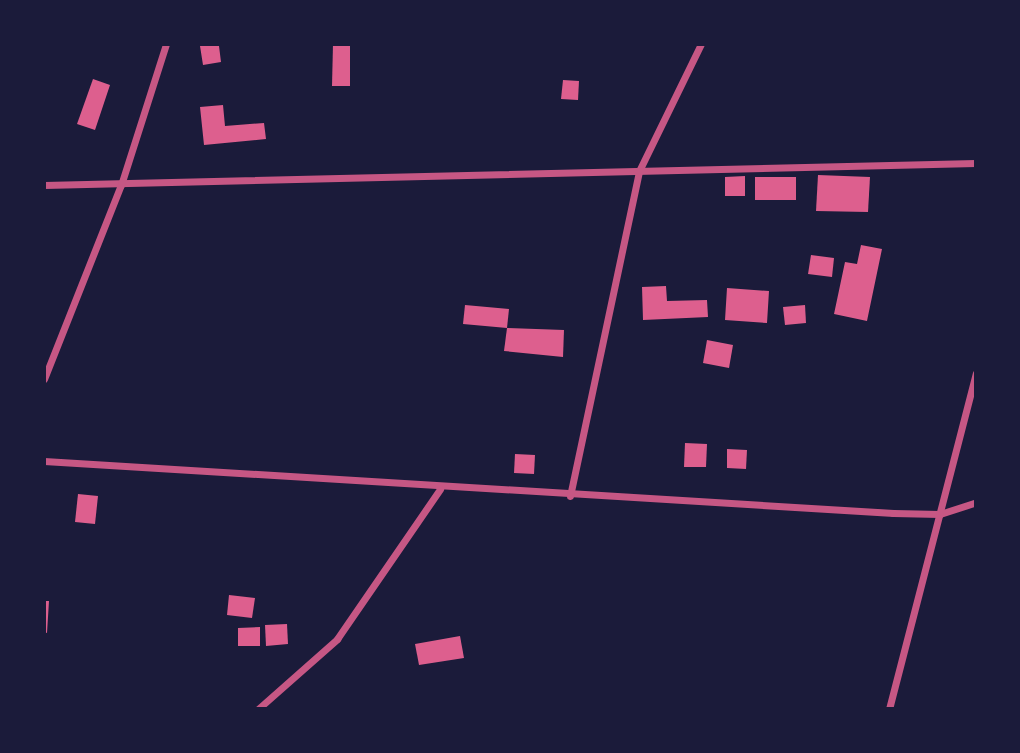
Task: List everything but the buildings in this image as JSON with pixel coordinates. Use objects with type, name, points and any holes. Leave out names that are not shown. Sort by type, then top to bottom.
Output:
[{"type":"street","points":[[44,379],[121,185],[166,44]]},
{"type":"street","points":[[570,496],[639,171],[701,44]]},
{"type":"street","points":[[44,185],[976,163]]},
{"type":"street","points":[[889,709],[976,373]]},
{"type":"street","points":[[44,461],[440,489],[940,514],[976,502]]},
{"type":"street","points":[[258,709],[337,639],[440,489]]}]
